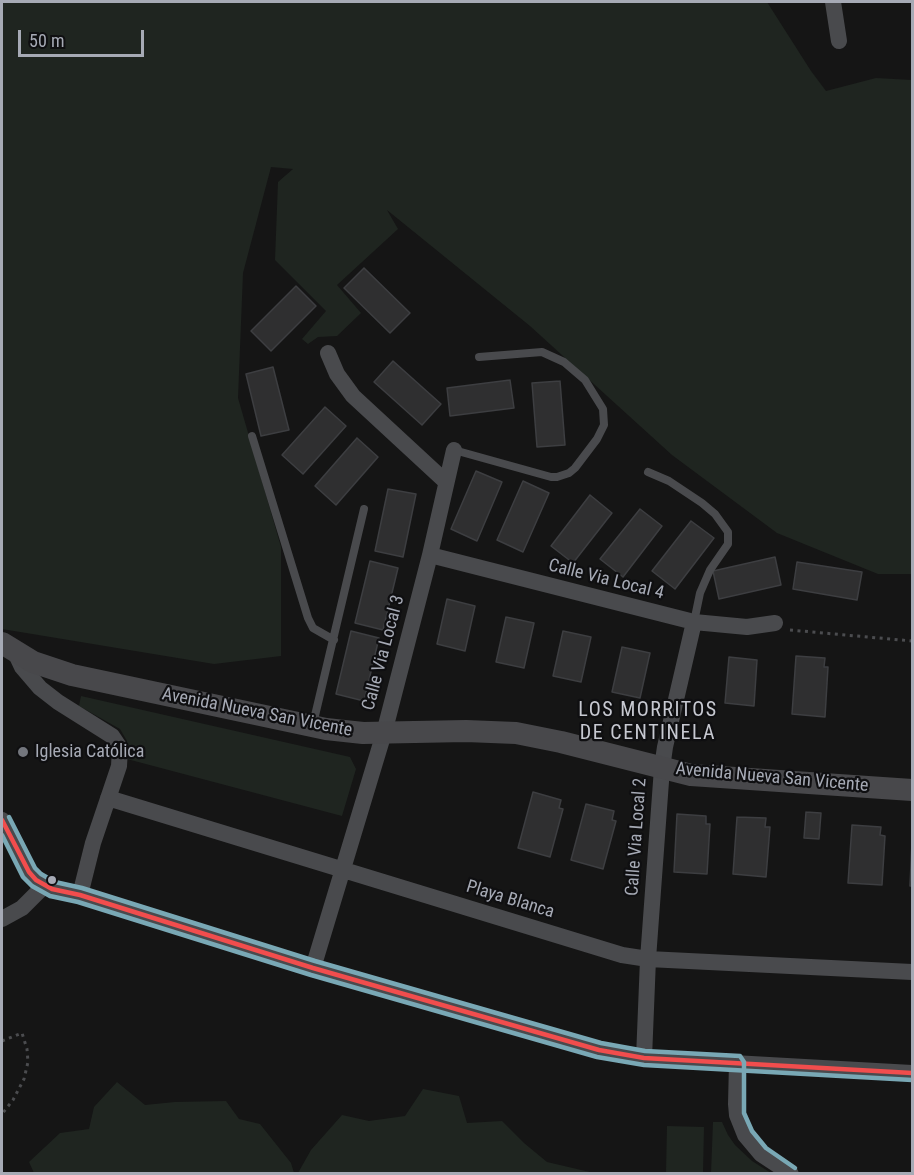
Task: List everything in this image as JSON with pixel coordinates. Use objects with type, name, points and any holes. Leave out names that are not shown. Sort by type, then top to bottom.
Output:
[{"type":"street","points":[[833,2],[839,41]]},
{"type":"street","points":[[328,353],[337,374],[353,396],[446,482]]},
{"type":"street","name":"Calle Via Local 3","points":[[313,968],[384,733],[430,555],[454,450]]},
{"type":"street","name":"Calle Via Local 4","points":[[430,555],[694,622],[747,627],[775,623]]},
{"type":"street","name":"Calle Via Local 2","points":[[644,1058],[648,959],[662,768],[694,622]]},
{"type":"street","points":[[8,647],[45,693],[107,732],[120,748],[120,760],[93,843],[80,895]]},
{"type":"street","name":"Avenida Nueva San Vicente","points":[[8,647],[52,669],[72,675],[312,727],[348,732],[516,733],[705,776],[912,790]]},
{"type":"street","name":"Playa Blanca","points":[[108,798],[622,955],[648,959],[912,972]]},
{"type":"street","points":[[2,820],[29,872],[44,886],[80,895],[313,968],[598,1050],[644,1058],[912,1073]]},
{"type":"street","points":[[2,919],[31,901],[44,886]]},
{"type":"street","points":[[737,1063],[735,1084],[737,1115],[745,1135],[761,1154],[791,1173]]},
{"type":"lane","points":[[454,450],[557,477],[569,473],[574,468],[597,439],[604,425],[603,409],[585,380],[564,362],[542,352],[479,357]]},
{"type":"lane","points":[[252,436],[308,618],[313,628],[334,640]]},
{"type":"lane","points":[[648,472],[669,481],[702,503],[715,514],[728,532],[728,544],[710,570],[700,593],[694,622]]},
{"type":"lane","points":[[312,727],[364,509]]},
{"type":"path","points":[[775,623],[786,629],[797,631],[912,640]]},
{"type":"path","points":[[2,1041],[22,1033],[28,1062],[24,1079],[14,1100],[2,1113]]},
{"type":"shaded area","points":[[2,2],[767,2],[826,91],[876,78],[912,80],[912,574],[878,574],[777,533],[672,455],[530,326],[387,210],[398,229],[337,285],[361,313],[337,336],[318,337],[308,344],[302,339],[326,311],[275,260],[278,182],[293,169],[271,167],[243,273],[238,398],[281,547],[281,656],[214,664],[2,629]]},
{"type":"shaded area","points":[[81,696],[350,757],[356,769],[342,816],[127,759],[127,741],[120,729],[79,706]]},
{"type":"shaded area","points":[[117,1082],[145,1105],[226,1101],[239,1119],[260,1124],[291,1163],[294,1173],[34,1173],[29,1162],[60,1133],[89,1129],[94,1107]]},
{"type":"shaded area","points":[[423,1089],[459,1096],[467,1123],[502,1121],[547,1162],[594,1173],[298,1173],[311,1150],[342,1115],[369,1121],[405,1116]]},
{"type":"shaded area","points":[[713,1122],[722,1122],[735,1145],[752,1161],[771,1173],[711,1173]]},
{"type":"shaded area","points":[[667,1126],[704,1127],[703,1173],[666,1173]]},
{"type":"building","points":[[364,268],[410,313],[390,333],[344,288]]},
{"type":"building","points":[[296,286],[316,306],[271,351],[251,331]]},
{"type":"building","points":[[393,361],[441,404],[422,425],[374,382]]},
{"type":"building","points":[[273,367],[289,430],[261,436],[246,374]]},
{"type":"building","points":[[510,380],[514,408],[450,416],[447,388]]},
{"type":"building","points":[[560,381],[565,445],[537,447],[532,383]]},
{"type":"building","points":[[325,407],[346,426],[303,474],[282,455]]},
{"type":"building","points":[[357,438],[378,457],[336,505],[315,486]]},
{"type":"building","points":[[476,471],[502,482],[477,541],[451,529]]},
{"type":"building","points":[[523,481],[549,493],[523,552],[497,540]]},
{"type":"building","points":[[388,489],[416,494],[403,557],[375,551]]},
{"type":"building","points":[[590,495],[612,513],[573,563],[551,546]]},
{"type":"building","points":[[640,509],[662,526],[623,577],[600,559]]},
{"type":"building","points":[[691,521],[714,538],[675,589],[652,571]]},
{"type":"building","points":[[775,557],[781,585],[719,599],[713,571]]},
{"type":"building","points":[[370,561],[398,568],[383,630],[355,623]]},
{"type":"building","points":[[797,562],[862,572],[857,600],[793,589]]},
{"type":"building","points":[[447,599],[475,606],[465,651],[437,644]]},
{"type":"building","points":[[506,617],[534,623],[524,668],[496,662]]},
{"type":"building","points":[[351,631],[379,638],[364,701],[336,694]]},
{"type":"building","points":[[563,631],[591,637],[581,682],[553,676]]},
{"type":"building","points":[[622,647],[650,653],[640,698],[612,692]]},
{"type":"building","points":[[796,656],[825,658],[824,667],[828,667],[825,717],[792,714]]},
{"type":"building","points":[[729,657],[757,660],[754,706],[725,703]]},
{"type":"building","points":[[533,792],[561,800],[559,808],[563,809],[550,857],[518,848]]},
{"type":"building","points":[[586,804],[614,811],[612,820],[616,821],[603,869],[571,860]]},
{"type":"building","points":[[806,812],[821,813],[819,839],[804,838]]},
{"type":"building","points":[[677,814],[706,816],[706,824],[710,824],[707,874],[674,872]]},
{"type":"building","points":[[737,817],[766,818],[765,827],[770,827],[766,877],[733,874]]},
{"type":"building","points":[[852,825],[881,827],[880,835],[885,836],[882,885],[848,883]]},
{"type":"building","points":[[912,842],[912,886],[910,886]]},
{"type":"transit line","points":[[9,817],[35,868],[55,882],[82,888],[315,961],[601,1043],[645,1051],[740,1056],[744,1062],[744,1113],[752,1131],[766,1148],[795,1168]]},
{"type":"transit line","points":[[2,820],[29,872],[36,880],[52,889],[80,895],[313,968],[599,1050],[644,1058],[912,1073]]},
{"type":"transit line","points":[[2,835],[23,877],[32,886],[50,896],[78,902],[311,975],[597,1057],[644,1065],[912,1080]]},
{"type":"place","name":"Iglesia Católica","points":[[23,752]]},
{"type":"district","name":"LOS MORRITOS DE CENTINELA","points":[[648,722]]}]
